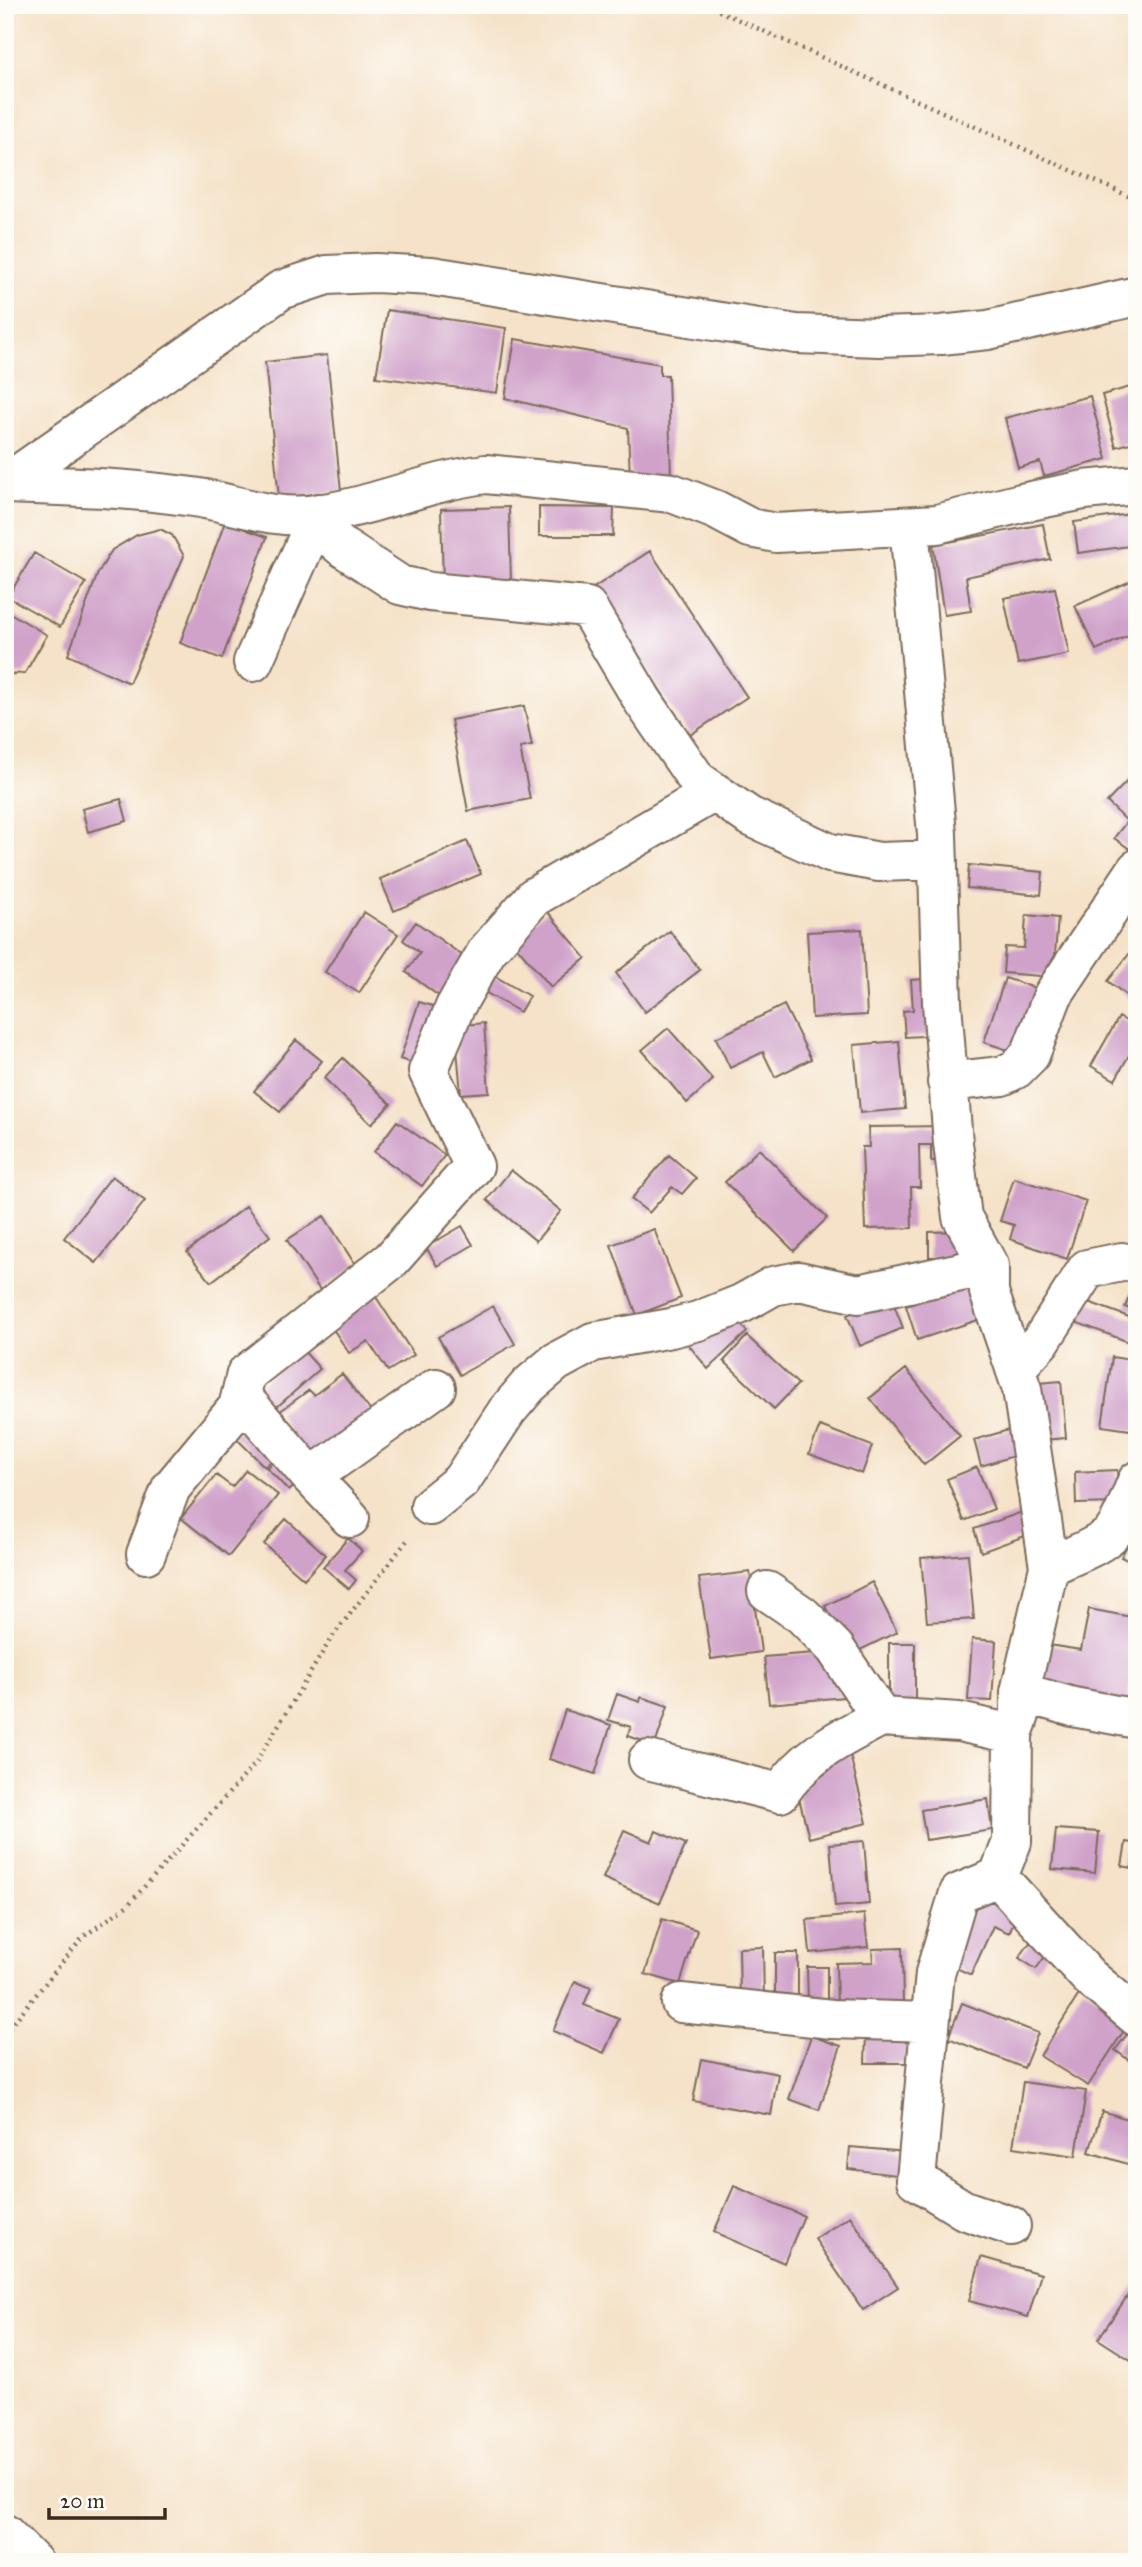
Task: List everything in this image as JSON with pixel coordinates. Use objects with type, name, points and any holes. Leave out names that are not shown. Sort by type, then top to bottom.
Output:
[{"type":"street","points":[[5,484],[281,290],[327,275],[375,273],[432,276],[796,334],[879,337],[988,330],[1137,296]]},
{"type":"street","points":[[5,484],[123,489],[194,497],[275,513],[307,516],[367,505],[459,477],[486,474],[672,493],[716,510],[750,528],[776,533],[937,524],[1084,490],[1137,485]]},
{"type":"street","points":[[253,662],[319,513]]},
{"type":"street","points":[[319,513],[322,530],[342,547],[400,586],[430,593],[586,607],[643,701],[696,779],[749,816],[830,853],[879,862],[938,860]]},
{"type":"street","points":[[909,526],[938,860],[947,1082],[962,1217],[989,1266],[989,1292],[1022,1389],[1049,1567],[1020,1692],[1020,1715],[1013,1734],[1012,1843],[998,1877],[960,1893],[935,1973],[916,2180],[964,2210],[1011,2226]]},
{"type":"street","points":[[146,1554],[171,1488],[238,1407],[246,1374],[391,1260],[474,1166],[428,1072],[454,1007],[487,951],[534,897],[714,792]]},
{"type":"street","points":[[947,1082],[1002,1076],[1016,1069],[1030,1055],[1053,995],[1137,869]]},
{"type":"street","points":[[1015,1369],[1041,1341],[1087,1269],[1122,1262]]},
{"type":"street","points":[[430,1506],[461,1481],[507,1411],[529,1385],[556,1362],[593,1342],[698,1321],[741,1304],[773,1286],[786,1283],[799,1281],[858,1294],[989,1266]]},
{"type":"street","points":[[311,1477],[436,1388]]},
{"type":"street","points":[[241,1396],[350,1518]]},
{"type":"street","points":[[1049,1567],[1096,1545],[1113,1531],[1137,1481]]},
{"type":"street","points":[[767,1591],[802,1615],[835,1648],[881,1717]]},
{"type":"street","points":[[1020,1692],[1073,1707],[1137,1719]]},
{"type":"street","points":[[648,1760],[780,1793],[793,1773],[828,1745],[881,1717],[959,1722],[1013,1734]]},
{"type":"street","points":[[998,1877],[1089,1977],[1137,2017]]},
{"type":"street","points":[[681,2003],[832,2019],[929,2022]]},
{"type":"street","points":[[5,2534],[33,2562]]},
{"type":"path","points":[[706,5],[1137,200]]},
{"type":"path","points":[[5,2033],[83,1937],[128,1905],[255,1764],[332,1637],[412,1535],[430,1506]]},
{"type":"building","points":[[387,310],[506,328],[497,393],[376,377]]},
{"type":"building","points":[[515,339],[660,364],[660,375],[668,375],[671,478],[630,479],[628,428],[505,398]]},
{"type":"building","points":[[327,355],[341,491],[279,498],[265,362]]},
{"type":"building","points":[[1137,385],[1137,441],[1116,447],[1102,395]]},
{"type":"building","points":[[1090,396],[1107,459],[1044,476],[1040,462],[1018,468],[1005,418]]},
{"type":"building","points":[[509,507],[511,582],[443,584],[441,509]]},
{"type":"building","points":[[539,507],[614,508],[613,536],[539,536]]},
{"type":"building","points":[[1137,513],[1137,545],[1078,553],[1074,522]]},
{"type":"building","points":[[225,522],[267,537],[222,659],[180,643]]},
{"type":"building","points":[[1043,524],[1050,559],[966,577],[971,611],[944,615],[933,545]]},
{"type":"building","points":[[160,529],[172,535],[184,556],[129,683],[68,655],[98,573],[112,550],[137,535]]},
{"type":"building","points":[[650,551],[747,697],[690,735],[592,589]]},
{"type":"building","points":[[34,553],[86,583],[60,627],[8,597]]},
{"type":"building","points":[[1137,578],[1137,632],[1096,650],[1075,606]]},
{"type":"building","points":[[1055,588],[1069,654],[1018,664],[1004,598]]},
{"type":"building","points":[[5,610],[47,635],[25,673],[5,675]]},
{"type":"building","points":[[524,706],[532,746],[520,748],[530,799],[468,811],[451,720]]},
{"type":"building","points":[[1137,771],[1137,854],[1114,838],[1127,821],[1107,802]]},
{"type":"building","points":[[121,799],[127,821],[88,832],[82,809]]},
{"type":"building","points":[[467,841],[481,874],[394,911],[380,879]]},
{"type":"building","points":[[969,865],[1043,872],[1041,895],[967,888]]},
{"type":"building","points":[[547,911],[586,958],[551,987],[511,940]]},
{"type":"building","points":[[364,912],[398,934],[359,993],[325,972]]},
{"type":"building","points":[[1026,915],[1058,918],[1053,977],[1003,973],[1005,947],[1024,948]]},
{"type":"building","points":[[416,922],[471,962],[443,999],[406,972],[420,953],[403,940]]},
{"type":"building","points":[[862,929],[867,1015],[812,1018],[807,932]]},
{"type":"building","points":[[670,931],[700,970],[645,1012],[616,973]]},
{"type":"building","points":[[1137,944],[1137,1004],[1108,981]]},
{"type":"building","points":[[493,975],[529,996],[520,1012],[483,991]]},
{"type":"building","points":[[936,978],[941,1035],[905,1037],[903,1011],[913,1010],[911,980]]},
{"type":"building","points":[[1005,978],[1041,990],[1020,1054],[984,1042]]},
{"type":"building","points":[[419,1002],[440,1008],[422,1066],[400,1059]]},
{"type":"building","points":[[784,1005],[811,1059],[775,1077],[763,1052],[730,1068],[716,1038]]},
{"type":"building","points":[[1119,1017],[1137,1027],[1137,1041],[1115,1080],[1091,1066]]},
{"type":"building","points":[[484,1023],[489,1092],[461,1094],[455,1026]]},
{"type":"building","points":[[668,1028],[713,1080],[687,1103],[642,1050]]},
{"type":"building","points":[[296,1040],[322,1061],[280,1112],[254,1091]]},
{"type":"building","points":[[899,1041],[905,1109],[860,1113],[854,1045]]},
{"type":"building","points":[[343,1058],[391,1104],[371,1124],[324,1078]]},
{"type":"building","points":[[397,1121],[445,1155],[422,1186],[374,1152]]},
{"type":"building","points":[[948,1126],[948,1161],[931,1161],[931,1145],[919,1145],[920,1187],[911,1187],[912,1228],[865,1229],[862,1147],[869,1147],[868,1127]]},
{"type":"building","points":[[759,1149],[827,1218],[794,1251],[725,1182]]},
{"type":"building","points":[[669,1155],[696,1178],[682,1194],[672,1187],[649,1213],[631,1199]]},
{"type":"building","points":[[511,1170],[561,1211],[536,1241],[487,1200]]},
{"type":"building","points":[[112,1176],[145,1201],[96,1263],[64,1238]]},
{"type":"building","points":[[1014,1178],[1086,1201],[1067,1259],[1010,1239],[1014,1225],[1000,1221]]},
{"type":"building","points":[[246,1206],[270,1236],[211,1282],[187,1252]]},
{"type":"building","points":[[324,1216],[356,1266],[320,1290],[287,1240]]},
{"type":"building","points":[[462,1226],[473,1245],[437,1266],[426,1247]]},
{"type":"building","points":[[654,1229],[681,1298],[637,1315],[611,1245]]},
{"type":"building","points":[[960,1231],[960,1257],[929,1257],[929,1232]]},
{"type":"building","points":[[1137,1279],[1137,1312],[1125,1307]]},
{"type":"building","points":[[974,1284],[984,1318],[917,1340],[906,1306]]},
{"type":"building","points":[[374,1294],[414,1355],[388,1371],[368,1341],[349,1353],[329,1323]]},
{"type":"building","points":[[891,1297],[903,1328],[860,1346],[847,1315]]},
{"type":"building","points":[[1083,1300],[1137,1320],[1137,1345],[1075,1322]]},
{"type":"building","points":[[493,1306],[515,1344],[460,1375],[438,1337]]},
{"type":"building","points":[[736,1318],[747,1332],[708,1369],[684,1339]]},
{"type":"building","points":[[747,1336],[798,1384],[774,1409],[724,1361]]},
{"type":"building","points":[[302,1349],[320,1369],[269,1414],[251,1393]]},
{"type":"building","points":[[1112,1357],[1137,1361],[1137,1431],[1102,1426]]},
{"type":"building","points":[[906,1369],[960,1436],[924,1465],[870,1398]]},
{"type":"building","points":[[342,1374],[376,1418],[307,1470],[279,1412],[309,1390],[314,1395]]},
{"type":"building","points":[[1061,1381],[1066,1438],[1044,1440],[1039,1383]]},
{"type":"building","points":[[249,1420],[280,1451],[265,1467],[233,1435]]},
{"type":"building","points":[[820,1426],[872,1446],[862,1474],[809,1454]]},
{"type":"building","points":[[1012,1429],[1020,1454],[981,1466],[974,1440]]},
{"type":"building","points":[[281,1455],[303,1478],[289,1491],[267,1468]]},
{"type":"building","points":[[977,1467],[994,1509],[964,1521],[947,1479]]},
{"type":"building","points":[[246,1470],[278,1495],[229,1556],[181,1518],[216,1475],[232,1487]]},
{"type":"building","points":[[1117,1470],[1119,1503],[1076,1504],[1075,1472]]},
{"type":"building","points":[[1025,1511],[1033,1533],[981,1552],[974,1529]]},
{"type":"building","points":[[286,1519],[326,1555],[304,1579],[264,1544]]},
{"type":"building","points":[[1137,1526],[1137,1565],[1121,1557]]},
{"type":"building","points":[[348,1538],[362,1551],[345,1570],[356,1580],[349,1589],[323,1567]]},
{"type":"building","points":[[968,1554],[974,1619],[927,1622],[921,1558]]},
{"type":"building","points":[[750,1572],[761,1652],[711,1659],[699,1578]]},
{"type":"building","points":[[872,1582],[897,1632],[850,1655],[825,1606]]},
{"type":"building","points":[[1089,1609],[1137,1618],[1137,1649],[1126,1706],[1040,1683],[1048,1645],[1081,1650]]},
{"type":"building","points":[[972,1639],[996,1641],[992,1701],[968,1700]]},
{"type":"building","points":[[889,1643],[915,1643],[915,1706],[889,1706]]},
{"type":"building","points":[[827,1652],[842,1673],[844,1697],[769,1704],[764,1657]]},
{"type":"building","points":[[617,1694],[640,1702],[641,1697],[668,1706],[655,1745],[628,1736],[631,1727],[608,1720]]},
{"type":"building","points":[[565,1710],[611,1725],[595,1774],[549,1759]]},
{"type":"building","points":[[850,1755],[867,1823],[809,1838],[798,1794],[830,1760]]},
{"type":"building","points":[[988,1799],[992,1830],[926,1840],[921,1810]]},
{"type":"building","points":[[1056,1829],[1099,1832],[1095,1873],[1052,1869]]},
{"type":"building","points":[[624,1830],[651,1842],[656,1831],[686,1844],[660,1903],[603,1878]]},
{"type":"building","points":[[864,1841],[869,1904],[835,1907],[830,1844]]},
{"type":"building","points":[[1126,1842],[1137,1844],[1137,1869],[1122,1866]]},
{"type":"building","points":[[981,1892],[1019,1909],[1009,1933],[993,1926],[971,1975],[950,1965]]},
{"type":"building","points":[[864,1914],[868,1947],[810,1953],[807,1920]]},
{"type":"building","points":[[662,1919],[697,1930],[680,1984],[645,1974]]},
{"type":"building","points":[[1031,1941],[1048,1952],[1036,1969],[1019,1958]]},
{"type":"building","points":[[763,1947],[764,2002],[740,2002],[739,1948]]},
{"type":"building","points":[[902,1948],[903,2007],[837,2009],[836,1963],[873,1962],[872,1949]]},
{"type":"building","points":[[775,1953],[798,1953],[798,2000],[775,2000]]},
{"type":"building","points":[[807,1967],[827,1967],[827,2002],[808,2002]]},
{"type":"building","points":[[575,1981],[591,1988],[584,2005],[619,2019],[604,2053],[553,2031]]},
{"type":"building","points":[[1083,1988],[1132,2018],[1088,2086],[1040,2056]]},
{"type":"building","points":[[962,2003],[1038,2033],[1024,2068],[948,2038]]},
{"type":"building","points":[[1132,2028],[1137,2031],[1137,2066],[1115,2050]]},
{"type":"building","points":[[866,2033],[917,2034],[917,2063],[865,2063]]},
{"type":"building","points":[[811,2036],[841,2046],[819,2110],[789,2099]]},
{"type":"building","points":[[701,2059],[778,2074],[771,2115],[693,2101]]},
{"type":"building","points":[[1023,2082],[1086,2091],[1076,2156],[1013,2147]]},
{"type":"building","points":[[1102,2111],[1137,2122],[1137,2167],[1089,2152]]},
{"type":"building","points":[[850,2147],[906,2152],[904,2176],[848,2169]]},
{"type":"building","points":[[734,2186],[804,2216],[784,2263],[714,2232]]},
{"type":"building","points":[[850,2216],[898,2287],[863,2310],[815,2239]]},
{"type":"building","points":[[981,2257],[1041,2274],[1028,2317],[969,2301]]},
{"type":"building","points":[[1137,2282],[1137,2364],[1098,2339]]}]
